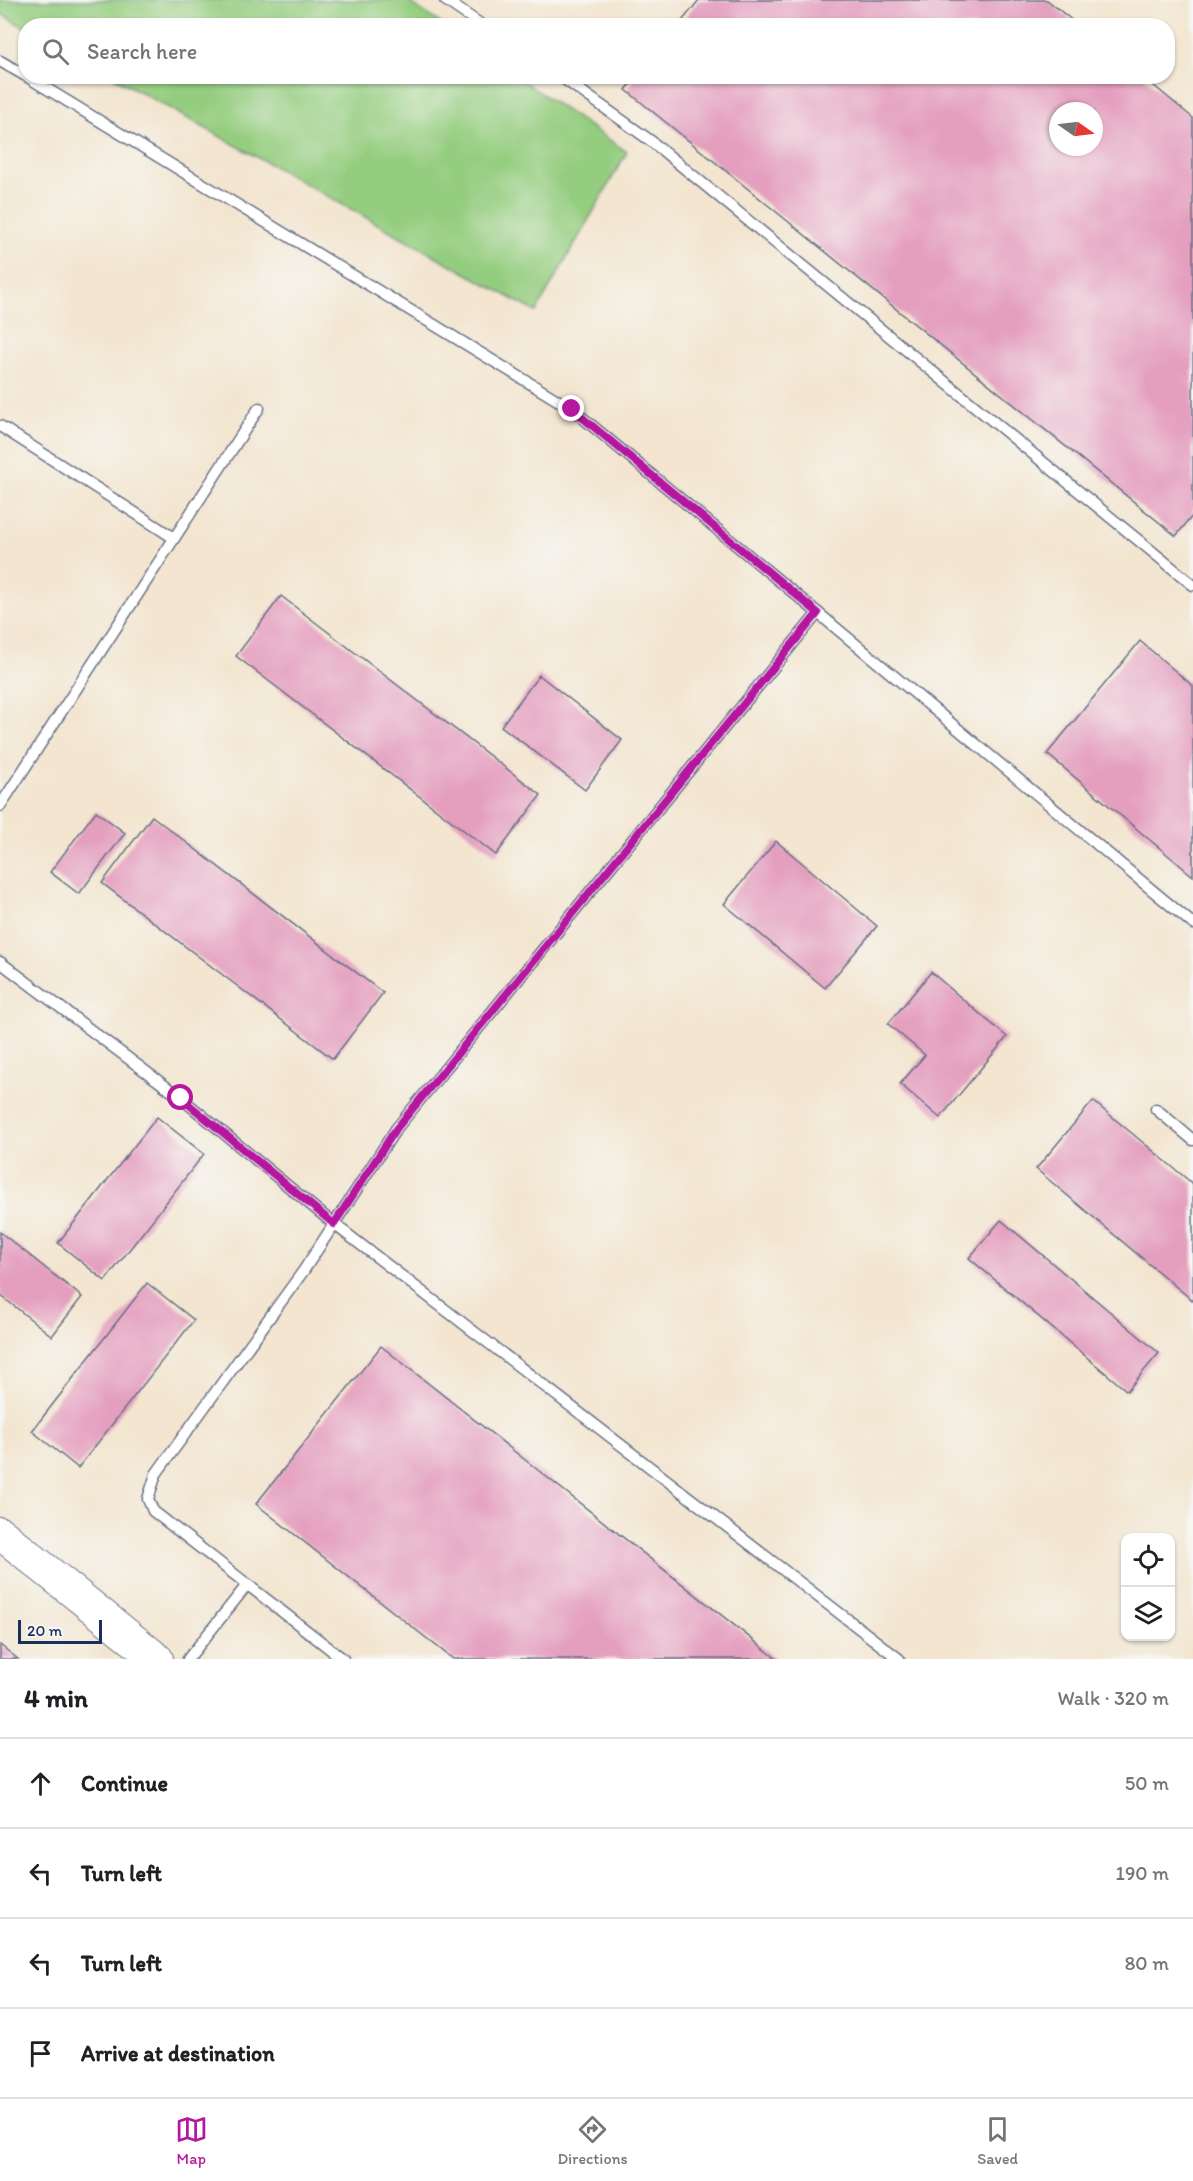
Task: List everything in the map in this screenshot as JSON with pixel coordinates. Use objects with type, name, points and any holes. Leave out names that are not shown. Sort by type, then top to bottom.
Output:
[{"type":"street","points":[[0,1533],[157,1659]]},
{"type":"lane","points":[[445,0],[471,18]]},
{"type":"lane","points":[[0,60],[18,71]]},
{"type":"lane","points":[[39,84],[572,409],[1193,924]]},
{"type":"lane","points":[[571,84],[651,141],[1193,585]]},
{"type":"lane","points":[[0,806],[259,408]]},
{"type":"lane","points":[[0,426],[174,538]]},
{"type":"lane","points":[[343,1659],[153,1511],[148,1499],[156,1474],[304,1270],[396,1129],[818,613]]},
{"type":"lane","points":[[0,962],[181,1098],[334,1224],[899,1659]]},
{"type":"lane","points":[[1156,1109],[1193,1140]]},
{"type":"lane","points":[[188,1659],[247,1585]]},
{"type":"green space","points":[[0,0],[406,0],[433,18],[18,18],[18,24],[0,13]]},
{"type":"green space","points":[[126,84],[527,84],[627,152],[536,312]]},
{"type":"building","points":[[699,0],[1047,0],[1069,18],[684,18]]},
{"type":"building","points":[[631,84],[1152,84],[1193,118],[1193,515],[1176,536],[626,90]]},
{"type":"building","points":[[281,596],[541,795],[496,855],[236,656]]},
{"type":"building","points":[[1140,641],[1193,686],[1193,876],[1047,754]]},
{"type":"building","points":[[539,675],[622,740],[585,790],[501,726]]},
{"type":"building","points":[[96,811],[125,833],[79,894],[50,872]]},
{"type":"building","points":[[152,816],[383,993],[333,1059],[102,883]]},
{"type":"building","points":[[776,841],[877,926],[825,988],[724,904]]},
{"type":"building","points":[[931,972],[1007,1037],[940,1118],[900,1084],[925,1055],[888,1024]]},
{"type":"building","points":[[1093,1101],[1193,1184],[1193,1301],[1036,1169]]},
{"type":"building","points":[[157,1117],[204,1154],[105,1281],[58,1243]]},
{"type":"building","points":[[1001,1220],[1159,1353],[1127,1391],[969,1258]]},
{"type":"building","points":[[0,1232],[82,1297],[52,1336],[0,1295]]},
{"type":"building","points":[[147,1283],[194,1320],[78,1468],[32,1431]]},
{"type":"building","points":[[381,1346],[777,1659],[453,1659],[256,1504]]},
{"type":"building","points":[[0,1645],[18,1659],[0,1659]]},
{"type":"route","points":[[181,1098],[334,1224],[396,1129],[818,613],[572,409]]}]
